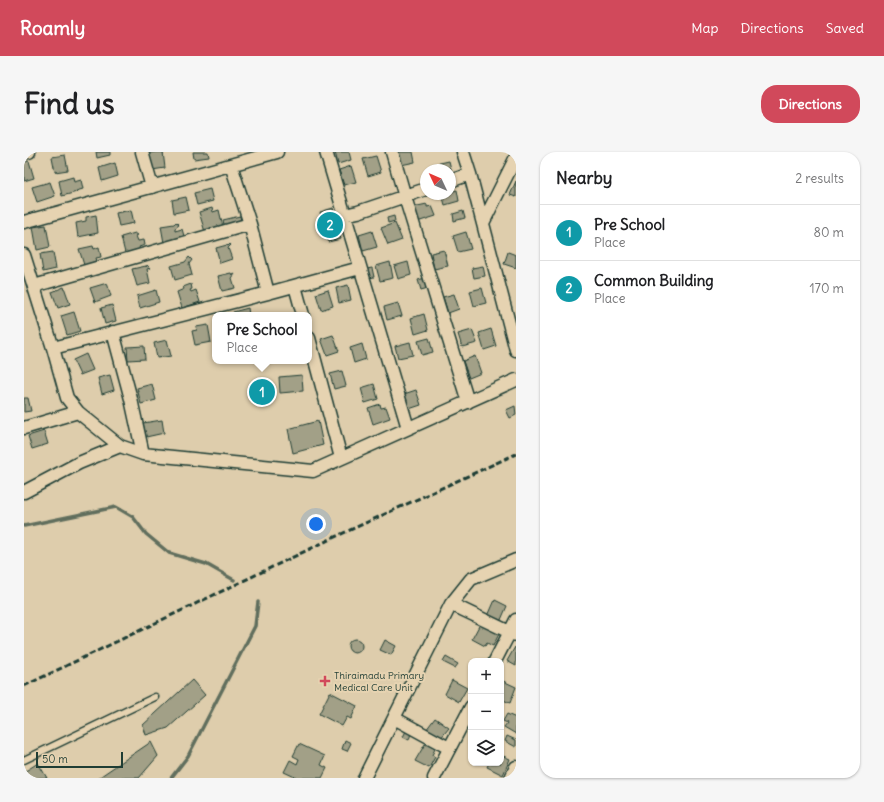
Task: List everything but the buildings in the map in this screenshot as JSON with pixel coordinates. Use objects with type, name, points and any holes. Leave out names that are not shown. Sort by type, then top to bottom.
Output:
[{"type":"street","points":[[24,153],[29,152]]},
{"type":"street","points":[[142,152],[152,187]]},
{"type":"street","points":[[24,222],[277,152]]},
{"type":"street","points":[[326,152],[408,428]]},
{"type":"street","points":[[392,152],[468,402]]},
{"type":"street","points":[[464,152],[516,350]]},
{"type":"street","points":[[483,223],[516,157]]},
{"type":"street","points":[[231,165],[250,224],[268,293]]},
{"type":"street","points":[[456,179],[470,174]]},
{"type":"street","points":[[344,215],[358,212],[420,191]]},
{"type":"street","points":[[31,284],[250,224]]},
{"type":"street","points":[[24,255],[31,284],[53,348],[67,398],[78,412],[120,446],[143,454],[313,471],[516,380]]},
{"type":"street","points":[[53,348],[360,268]]},
{"type":"street","points":[[295,286],[302,312]]},
{"type":"street","points":[[509,323],[516,310]]},
{"type":"street","points":[[113,332],[131,399],[143,454]]},
{"type":"street","points":[[312,349],[341,458]]},
{"type":"street","points":[[24,428],[78,412]]},
{"type":"street","points":[[24,492],[79,463],[120,446]]},
{"type":"street","points":[[364,778],[451,604],[471,579],[516,560]]},
{"type":"street","points":[[451,604],[513,633]]},
{"type":"street","points":[[497,658],[513,633],[516,620]]},
{"type":"street","points":[[434,778],[468,713]]},
{"type":"street","points":[[394,718],[449,748]]},
{"type":"street","points":[[511,778],[516,767]]},
{"type":"lane","points":[[24,760],[155,697]]},
{"type":"waterway","points":[[24,526],[116,507],[133,517],[146,534],[169,553],[206,564],[234,580]]},
{"type":"waterway","points":[[171,778],[188,756],[255,626],[258,602]]},
{"type":"railway","points":[[24,686],[339,535],[516,454]]},
{"type":"place","name":"Common Building","points":[[330,225]]},
{"type":"place","name":"Pre School","points":[[262,392]]},
{"type":"place","name":"Thiraimadu Primary Medical Care Unit","points":[[325,681]]}]
